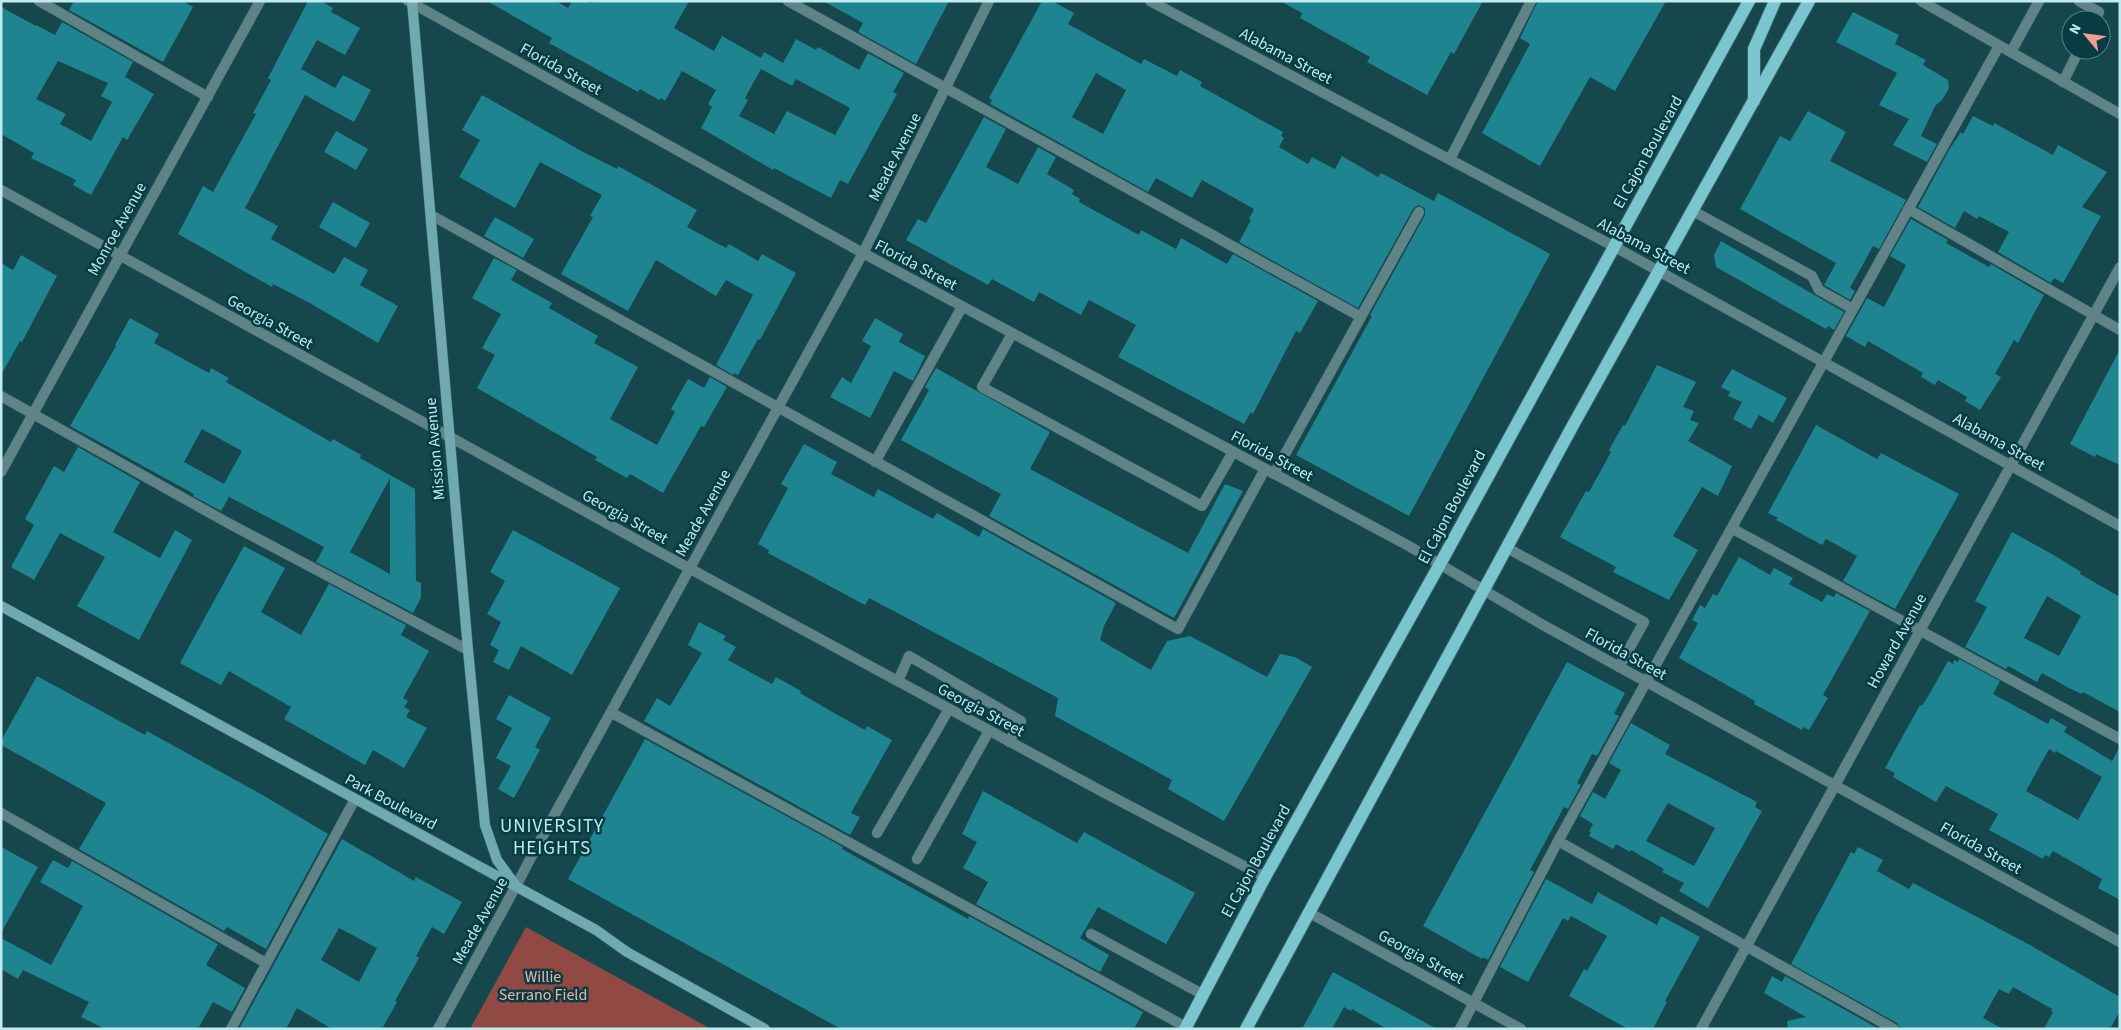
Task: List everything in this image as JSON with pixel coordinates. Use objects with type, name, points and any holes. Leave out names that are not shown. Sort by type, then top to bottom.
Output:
[{"type":"main road","name":"El Cajon Boulevard","points":[[1185,1028],[1265,877],[1440,564],[1514,426],[1749,1]]},
{"type":"main road","points":[[1754,103],[1754,49],[1775,1]]},
{"type":"main road","points":[[1246,1029],[1572,427],[1754,103],[1809,1]]},
{"type":"main road","name":"Mission Avenue","points":[[411,2],[485,825],[497,860],[516,886]]},
{"type":"main road","name":"Park Boulevard","points":[[1,606],[596,930],[627,952],[765,1029]]},
{"type":"street","points":[[39,1],[208,96]]},
{"type":"street","name":"Monroe Avenue","points":[[1,472],[260,1]]},
{"type":"street","points":[[788,1],[1361,317]]},
{"type":"street","name":"Alabama Street","points":[[1150,1],[1615,246],[2120,526]]},
{"type":"street","points":[[1450,159],[1531,1]]},
{"type":"street","points":[[1921,1],[2120,114]]},
{"type":"street","points":[[2011,52],[2040,1]]},
{"type":"street","points":[[2079,1],[2096,10]]},
{"type":"street","name":"Florida Street","points":[[411,2],[863,254],[1440,564],[1619,667],[2120,942]]},
{"type":"street","name":"Meade Avenue","points":[[438,1029],[863,254],[991,3]]},
{"type":"street","points":[[1460,1029],[1558,841],[1733,529],[1999,46]]},
{"type":"street","points":[[2063,82],[2074,60]]},
{"type":"street","name":"Georgia Street","points":[[1,190],[690,569],[1009,742],[1265,877]]},
{"type":"street","points":[[1908,209],[2120,330]]},
{"type":"street","points":[[1693,211],[1812,276],[1820,290],[1853,309]]},
{"type":"street","points":[[431,215],[1178,629],[1361,317],[1419,212]]},
{"type":"street","name":"Howard Avenue","points":[[1700,1029],[2120,267]]},
{"type":"street","points":[[875,462],[962,307]]},
{"type":"street","points":[[1012,334],[982,387],[1202,506],[1233,452]]},
{"type":"street","points":[[1,396],[228,523],[468,650]]},
{"type":"street","points":[[1733,529],[2120,739]]},
{"type":"street","points":[[1507,548],[1644,622],[1619,667]]},
{"type":"street","points":[[898,681],[909,656],[1021,721],[1009,742]]},
{"type":"street","points":[[877,833],[949,709]]},
{"type":"street","points":[[612,713],[1185,1028]]},
{"type":"street","points":[[917,858],[989,731]]},
{"type":"street","points":[[231,1029],[355,799]]},
{"type":"street","points":[[1,813],[266,963]]},
{"type":"street","points":[[1558,841],[1894,1029]]},
{"type":"street","name":"Georgia Street","points":[[1308,912],[1521,1029]]},
{"type":"street","points":[[1092,934],[1202,994]]},
{"type":"green space","name":"Willie Serrano Field","points":[[526,927],[711,1029],[470,1029]]},
{"type":"building","points":[[74,1],[183,1],[193,7],[163,62],[69,10]]},
{"type":"building","points":[[308,1],[321,1],[333,8],[331,12],[360,28],[345,55],[317,40],[301,69],[335,88],[343,75],[371,90],[354,122],[305,95],[245,208],[278,226],[271,239],[334,274],[344,257],[368,270],[360,285],[398,306],[378,343],[308,302],[273,284],[272,287],[178,234],[203,186],[213,192],[256,114],[253,113],[271,80],[268,78]]},
{"type":"building","points":[[487,1],[556,1],[568,8],[572,1],[586,1],[590,3],[603,1],[689,1],[674,28],[714,51],[722,36],[761,58],[764,52],[783,63],[796,39],[816,50],[818,47],[859,70],[868,53],[904,73],[893,92],[897,94],[848,184],[840,180],[831,198],[774,168],[773,170],[701,128],[712,107],[708,104],[716,90],[682,71],[665,101],[661,98],[659,100],[640,89],[638,92],[549,43],[552,38]],"holes":[[[761,69],[792,86],[796,79],[850,108],[835,135],[787,111],[774,134],[739,116],[748,100],[745,98]]]},
{"type":"building","points":[[823,1],[949,1],[916,64],[858,32],[863,23]]},
{"type":"building","points":[[1042,1],[1052,1],[1074,13],[1068,24],[1141,64],[1144,59],[1177,76],[1180,70],[1202,82],[1200,86],[1283,132],[1281,136],[1284,138],[1279,147],[1308,164],[1312,157],[1335,169],[1342,156],[1378,177],[1381,173],[1434,201],[1438,193],[1550,254],[1409,516],[1296,455],[1425,215],[1425,208],[1418,205],[1413,209],[1358,308],[1239,242],[1251,220],[1249,219],[1254,209],[1202,180],[1192,198],[1156,178],[1148,192],[990,104],[992,100],[989,98]],"holes":[[[1096,73],[1126,90],[1103,134],[1072,117]]]},
{"type":"building","points":[[1280,1],[1483,1],[1454,54],[1451,52],[1427,95],[1367,62],[1370,57],[1300,18],[1302,13]]},
{"type":"building","points":[[1538,1],[1666,1],[1615,91],[1590,77],[1540,166],[1482,133],[1530,44],[1520,38]]},
{"type":"building","points":[[1,7],[55,35],[62,22],[133,62],[125,77],[154,94],[127,140],[123,137],[91,195],[73,185],[76,180],[31,158],[34,153],[1,134]],"holes":[[[58,61],[108,83],[101,96],[112,102],[91,141],[60,124],[66,114],[36,99]]]},
{"type":"building","points":[[1853,12],[1899,35],[1895,44],[1926,60],[1923,65],[1948,80],[1949,88],[1942,100],[1935,106],[1921,136],[1937,144],[1927,162],[1893,145],[1909,119],[1879,105],[1897,73],[1836,42]]},
{"type":"building","points":[[482,95],[585,153],[617,169],[618,166],[697,210],[687,227],[726,248],[729,244],[758,261],[762,254],[796,273],[760,340],[758,339],[738,375],[734,373],[733,375],[716,365],[753,295],[726,280],[716,296],[656,260],[628,311],[561,274],[593,217],[590,216],[602,195],[540,162],[515,208],[459,177],[480,140],[462,130]]},
{"type":"building","points":[[1808,111],[1846,132],[1830,161],[1906,200],[1879,249],[1873,246],[1850,288],[1855,291],[1850,300],[1824,285],[1836,263],[1740,209],[1780,136],[1790,141]]},
{"type":"building","points":[[1973,116],[1993,126],[1994,123],[2053,155],[2058,145],[2107,172],[2082,207],[2101,216],[2063,283],[2054,278],[2051,283],[1998,252],[2009,232],[1979,216],[1977,219],[1964,211],[1955,228],[1918,207],[1949,150],[1961,132],[1963,134]]},
{"type":"building","points":[[984,117],[1006,129],[986,167],[1018,184],[1038,147],[1056,157],[1047,174],[1074,190],[1072,194],[1080,199],[1079,202],[1139,235],[1141,230],[1176,249],[1181,238],[1227,264],[1233,254],[1318,301],[1300,333],[1296,331],[1253,414],[1251,412],[1244,424],[1118,357],[1136,325],[1089,300],[1081,315],[1039,292],[1034,302],[992,279],[988,285],[906,240],[918,219],[926,223]]},
{"type":"building","points":[[336,131],[368,149],[356,170],[324,152]]},
{"type":"building","points":[[333,202],[370,223],[356,248],[319,227]]},
{"type":"building","points":[[495,217],[534,239],[523,258],[484,236]]},
{"type":"building","points":[[1911,219],[1948,240],[1946,243],[1989,267],[1991,264],[2044,295],[2018,343],[2014,340],[1995,374],[2001,377],[1980,410],[1965,401],[1967,397],[1938,380],[1935,385],[1921,377],[1923,373],[1868,341],[1865,347],[1846,336],[1867,298],[1884,307],[1906,265],[1890,256]]},
{"type":"building","points":[[1721,241],[1844,312],[1834,330],[1828,326],[1826,329],[1716,267],[1714,255]]},
{"type":"building","points":[[21,255],[57,276],[22,342],[20,341],[1,375],[1,263],[13,270]]},
{"type":"building","points":[[494,258],[517,270],[511,280],[552,303],[549,308],[598,336],[594,343],[638,367],[610,419],[657,445],[675,412],[671,409],[688,379],[704,388],[710,377],[727,387],[704,427],[701,426],[663,493],[630,474],[627,478],[595,460],[597,457],[477,388],[495,355],[482,348],[501,314],[472,298]]},
{"type":"building","points":[[130,318],[159,334],[154,343],[209,373],[211,368],[229,378],[226,382],[331,442],[333,439],[361,455],[360,458],[415,489],[416,581],[421,583],[421,598],[413,613],[316,562],[324,547],[229,497],[221,511],[193,496],[194,494],[70,426]],"holes":[[[202,429],[242,451],[224,484],[184,462]],[[390,478],[390,574],[350,552]]]},
{"type":"building","points":[[875,318],[903,334],[899,342],[925,356],[913,381],[894,371],[870,418],[830,397],[842,377],[851,383],[871,346],[862,341]]},
{"type":"building","points":[[2120,349],[2120,465],[2096,454],[2095,457],[2070,444]]},
{"type":"building","points":[[1657,365],[1696,382],[1683,407],[1694,411],[1690,420],[1699,423],[1688,441],[1732,466],[1718,496],[1702,487],[1673,536],[1698,550],[1669,600],[1613,572],[1616,567],[1560,537],[1586,491],[1589,492],[1611,452],[1609,450],[1623,425],[1625,426]]},
{"type":"building","points":[[936,368],[1050,432],[1030,469],[1188,553],[1225,484],[1243,491],[1174,618],[989,516],[1001,494],[901,440],[929,390],[925,387]]},
{"type":"building","points":[[1732,369],[1787,398],[1773,423],[1759,415],[1751,429],[1733,419],[1742,402],[1728,396],[1730,392],[1721,387]]},
{"type":"building","points":[[1816,425],[1877,459],[1881,453],[1959,494],[1895,609],[1843,581],[1857,556],[1826,539],[1822,545],[1776,520],[1778,518],[1768,513]]},
{"type":"building","points":[[804,444],[837,462],[831,474],[874,497],[878,489],[933,519],[937,513],[979,537],[983,529],[1116,603],[1104,626],[1100,640],[1151,670],[1167,641],[1190,636],[1267,677],[1280,654],[1295,657],[1312,667],[1224,821],[1168,789],[1172,780],[1055,716],[1058,698],[869,598],[865,605],[768,553],[769,550],[758,544],[788,488],[781,484]]},
{"type":"building","points":[[78,447],[140,482],[113,532],[160,558],[175,530],[192,540],[139,640],[77,606],[105,557],[60,533],[34,580],[11,567],[34,525],[25,519],[54,466],[64,472]]},
{"type":"building","points":[[513,530],[620,588],[572,675],[521,646],[509,670],[493,662],[499,650],[490,645],[501,622],[487,614],[505,581],[490,572]]},
{"type":"building","points":[[2012,532],[2057,557],[2081,572],[2080,574],[2120,597],[2120,712],[2042,673],[2037,682],[2008,666],[2006,669],[1965,647],[1987,607],[1975,601]],"holes":[[[2047,596],[2081,616],[2059,656],[2024,638]]]},
{"type":"building","points":[[244,546],[285,568],[261,612],[301,635],[329,584],[406,625],[401,635],[429,651],[403,698],[408,701],[404,707],[410,710],[406,717],[427,728],[404,768],[373,750],[365,765],[284,719],[291,707],[229,671],[221,685],[180,663]]},
{"type":"building","points":[[1739,557],[1770,575],[1774,568],[1793,578],[1789,584],[1822,602],[1827,594],[1834,597],[1836,593],[1870,611],[1823,695],[1828,698],[1809,730],[1803,727],[1802,730],[1754,704],[1755,701],[1679,658],[1698,623],[1692,620],[1700,605],[1705,608],[1713,594],[1717,596]]},
{"type":"building","points":[[699,622],[726,636],[723,640],[736,647],[728,660],[772,684],[776,677],[865,730],[867,726],[892,740],[851,813],[860,817],[850,835],[644,721],[657,698],[670,706],[702,653],[688,645]]},
{"type":"building","points":[[1959,659],[2000,681],[1993,694],[2048,724],[2051,718],[2067,727],[2064,732],[2112,761],[2120,746],[2120,900],[2098,888],[2102,879],[2053,851],[2049,857],[2045,855],[2043,859],[1989,830],[1998,814],[1946,786],[1936,802],[1893,777],[1895,773],[1885,768],[1920,705],[1922,706],[1948,661],[1953,664],[1954,660],[1958,662]],"holes":[[[2049,749],[2055,753],[2056,751],[2102,777],[2078,820],[2026,791]]]},
{"type":"building","points":[[1567,662],[1625,693],[1614,714],[1619,716],[1597,756],[1592,754],[1577,783],[1581,785],[1568,809],[1564,807],[1530,870],[1534,872],[1488,960],[1483,957],[1482,959],[1423,926]]},
{"type":"building","points":[[37,676],[145,735],[147,731],[328,834],[266,949],[227,927],[224,931],[79,849],[106,803],[1,745],[1,741]]},
{"type":"building","points":[[509,695],[551,718],[535,747],[540,750],[514,798],[498,789],[511,766],[496,758],[512,728],[496,719]]},
{"type":"building","points":[[1631,723],[1670,745],[1665,754],[1757,802],[1755,807],[1762,811],[1708,908],[1679,891],[1684,883],[1662,872],[1664,869],[1631,850],[1630,852],[1616,844],[1613,849],[1589,836],[1591,832],[1589,831],[1593,824],[1580,816],[1593,792],[1605,799],[1621,770],[1609,763]],"holes":[[[1668,803],[1715,828],[1694,866],[1646,841]]]},
{"type":"building","points":[[645,739],[843,847],[842,849],[968,919],[969,916],[1143,1012],[1134,1029],[841,1029],[568,879]]},
{"type":"building","points":[[983,791],[1077,843],[1084,832],[1195,893],[1166,944],[1098,907],[1080,938],[1109,955],[1100,972],[976,904],[988,882],[963,868],[977,842],[962,834]]},
{"type":"building","points":[[342,839],[414,881],[416,877],[462,902],[444,934],[432,927],[416,956],[419,958],[382,1029],[332,1029],[297,1008],[286,1029],[239,1029]],"holes":[[[339,928],[377,948],[359,982],[321,960]]]},
{"type":"building","points":[[1,847],[38,867],[1,933]]},
{"type":"building","points":[[1858,847],[1883,860],[1877,871],[1909,889],[1913,883],[2030,945],[2120,997],[2120,1011],[2110,1029],[2044,1029],[2053,1012],[2051,1011],[2052,1009],[2013,987],[2009,994],[1999,989],[1983,1018],[2003,1029],[1901,1029],[1897,1023],[1791,964],[1851,852],[1854,854]]},
{"type":"building","points":[[53,860],[68,868],[72,861],[218,944],[206,965],[245,988],[232,1012],[213,1002],[198,1029],[105,1029],[81,1017],[89,1002],[23,970],[18,979],[1,969],[1,938],[51,965],[83,906],[40,882]]},
{"type":"building","points":[[1546,879],[1592,904],[1598,892],[1657,925],[1661,916],[1700,937],[1665,1001],[1667,1002],[1653,1029],[1628,1029],[1569,996],[1584,969],[1587,971],[1607,936],[1571,916],[1568,921],[1563,918],[1528,982],[1500,967]]},
{"type":"building","points":[[1333,972],[1437,1029],[1387,1029],[1352,1009],[1351,1011],[1344,1007],[1332,1029],[1302,1029]]},
{"type":"building","points":[[1772,976],[1782,982],[1785,976],[1879,1029],[1788,1029],[1787,1021],[1806,1017],[1764,993]]},
{"type":"district","name":"UNIVERSITY HEIGHTS","points":[[552,837]]}]
